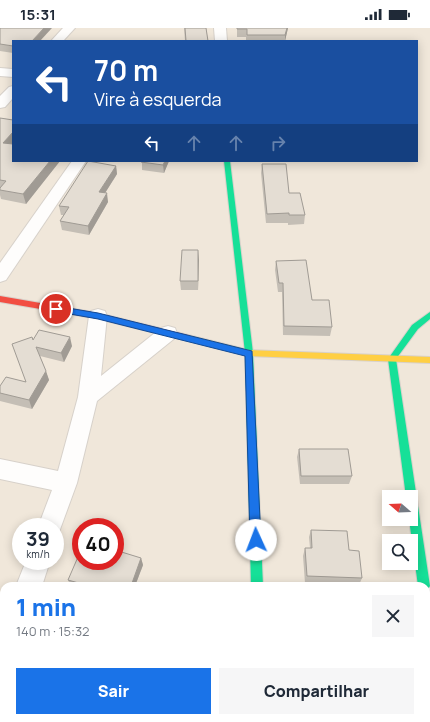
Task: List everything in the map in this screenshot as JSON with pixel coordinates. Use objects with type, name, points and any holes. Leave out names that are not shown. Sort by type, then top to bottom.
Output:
[{"type":"street","points":[[58,40],[69,28]]},
{"type":"street","points":[[220,28],[220,40]]},
{"type":"street","points":[[0,72],[12,73]]},
{"type":"street","points":[[0,104],[12,91]]},
{"type":"street","points":[[0,276],[78,162]]},
{"type":"street","points":[[227,162],[249,353],[257,582]]},
{"type":"street","points":[[0,299],[98,316],[249,353],[430,360]]},
{"type":"street","points":[[423,582],[392,359],[415,327],[430,315]]},
{"type":"street","points":[[53,518],[66,483],[88,397],[98,316]]},
{"type":"street","points":[[88,397],[168,333]]},
{"type":"street","points":[[0,469],[66,483]]},
{"type":"street","points":[[30,582],[35,570]]},
{"type":"shaded area","points":[[0,28],[430,28],[430,582],[0,582]]},
{"type":"building","points":[[0,28],[44,28],[33,40],[12,40],[12,46],[0,44]]},
{"type":"building","points":[[185,28],[206,28],[208,40],[186,40]]},
{"type":"building","points":[[237,28],[287,28],[285,35],[247,35],[247,29]]},
{"type":"building","points":[[0,118],[12,120],[12,133],[3,143],[12,144],[12,162],[49,162],[23,194],[0,190],[6,181],[0,180]]},
{"type":"building","points":[[87,162],[116,166],[99,192],[107,193],[88,226],[60,221],[69,207],[59,206]]},
{"type":"building","points":[[141,162],[164,162],[163,165]]},
{"type":"building","points":[[262,164],[286,164],[289,193],[300,193],[305,215],[289,215],[289,213],[267,214]]},
{"type":"building","points":[[182,250],[198,250],[198,281],[180,281]]},
{"type":"building","points":[[306,260],[312,300],[329,300],[332,327],[284,326],[283,283],[279,283],[276,261]]},
{"type":"building","points":[[39,330],[70,337],[61,353],[36,347],[46,371],[29,400],[0,393],[0,386],[6,377],[26,382],[12,344],[32,337],[33,340]]},
{"type":"building","points":[[299,449],[348,449],[352,476],[301,476]]},
{"type":"building","points":[[311,530],[347,531],[349,550],[359,551],[362,578],[307,576],[305,548],[312,548]]},
{"type":"building","points":[[124,553],[141,558],[132,582],[75,582],[68,580],[72,570],[124,570]]},
{"type":"traffic: fast","points":[[227,162],[249,353],[257,582]]},
{"type":"traffic: fast","points":[[423,582],[392,359],[415,327],[430,315]]},
{"type":"traffic: slow","points":[[188,338],[249,353],[430,360]]},
{"type":"traffic: jam","points":[[0,299],[98,316],[188,338]]},
{"type":"route","points":[[56,309],[98,316],[249,353],[256,540]]}]
